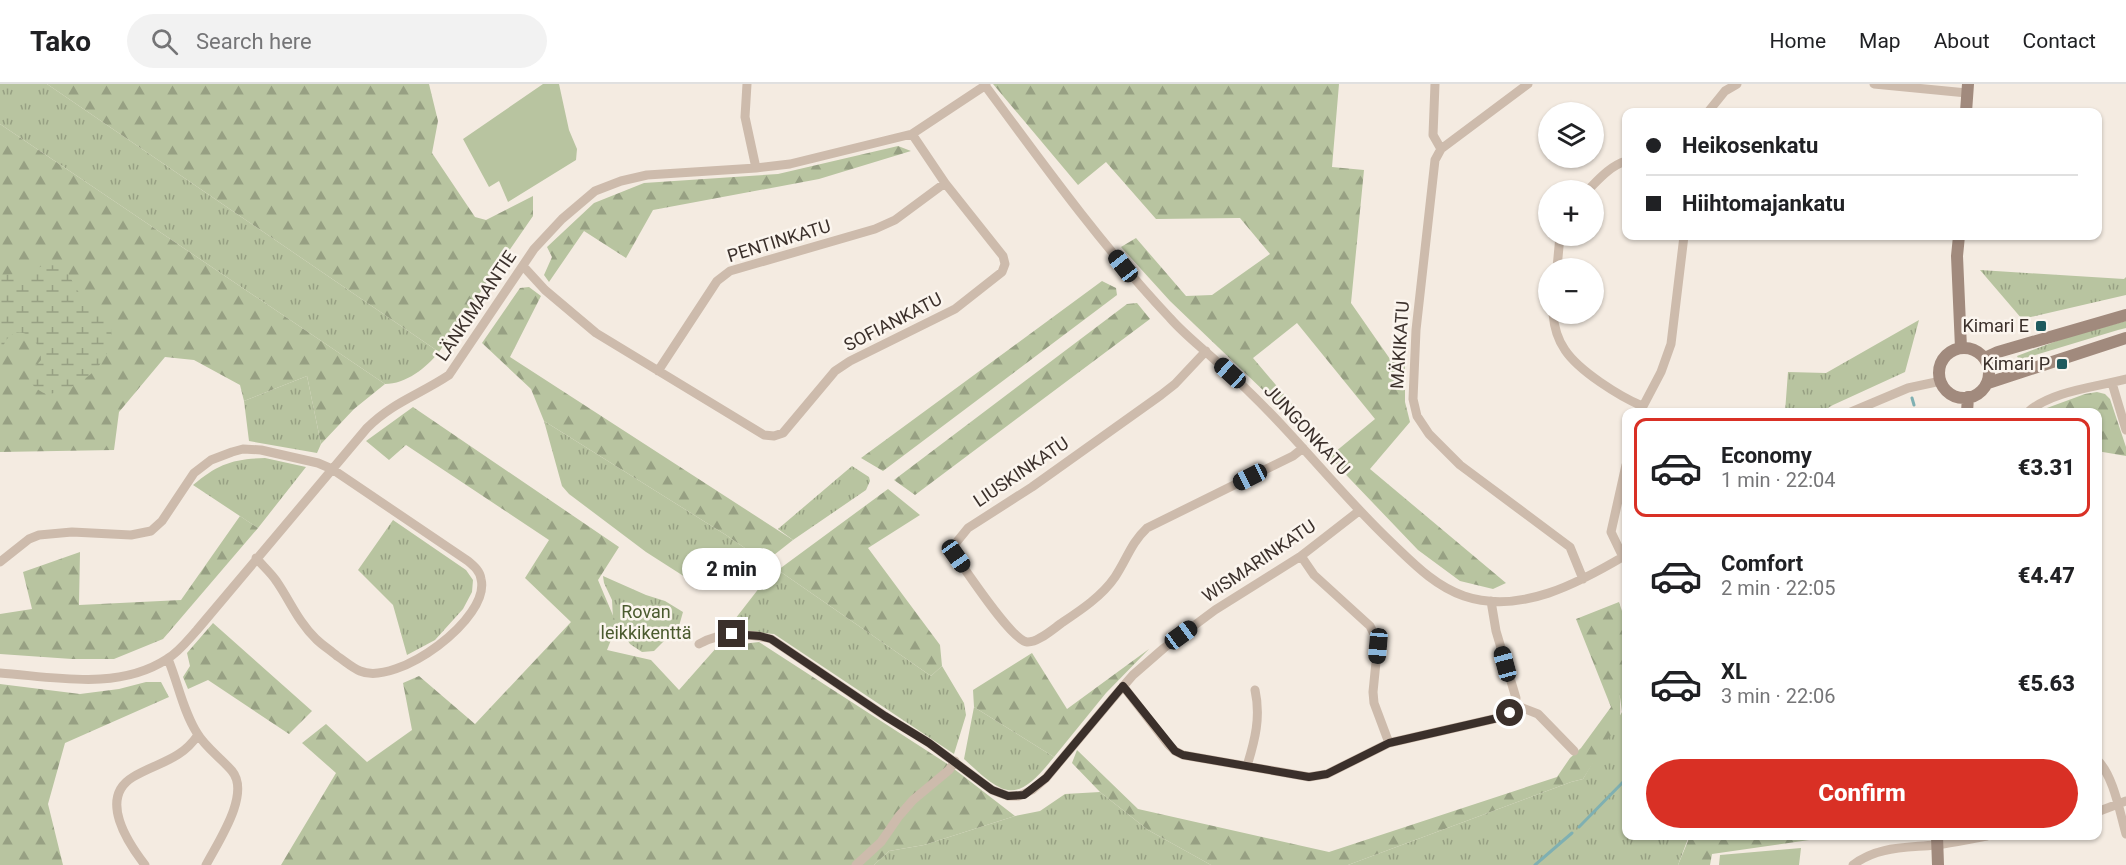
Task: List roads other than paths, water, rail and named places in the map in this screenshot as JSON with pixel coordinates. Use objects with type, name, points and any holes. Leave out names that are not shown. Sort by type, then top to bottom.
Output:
[{"type":"main road","points":[[1966,108],[1968,89]]},
{"type":"main road","points":[[1959,240],[1957,256],[1961,348]]},
{"type":"main road","points":[[1985,358],[1998,352],[2126,315]]},
{"type":"main road","points":[[1988,383],[2126,338]]},
{"type":"main road","points":[[1961,348],[1975,350],[1985,358],[1990,375],[1988,383],[1978,394],[1968,397],[1954,395],[1946,389],[1939,373],[1943,359],[1954,350],[1961,348]]},
{"type":"main road","points":[[1967,408],[1968,397]]},
{"type":"main road","points":[[1937,840],[1938,865]]},
{"type":"street","points":[[747,84],[745,117],[756,168]]},
{"type":"street","points":[[1435,84],[1433,131],[1434,139],[1441,149],[1528,84]]},
{"type":"street","points":[[1711,108],[1725,91],[1737,84]]},
{"type":"street","points":[[1874,84],[1968,89]]},
{"type":"street","name":"LÄNKIMAANTIE","points":[[0,673],[110,679],[150,668],[168,659],[197,630],[380,415],[397,403],[449,375],[534,249],[585,198],[606,186],[647,175],[790,164],[912,134],[985,85]]},
{"type":"street","name":"JUNGONKATU","points":[[985,85],[1123,266],[1171,319],[1234,377],[1303,448],[1359,511],[1431,579],[1464,596],[1491,602],[1518,601],[1540,597],[1583,579],[1622,558]]},
{"type":"street","name":"SOFIANKATU","points":[[524,266],[545,290],[597,333],[764,435],[774,436],[783,433],[835,371],[850,361],[955,309],[1002,273],[1005,264],[1003,256],[945,183],[912,134]]},
{"type":"street","name":"MÄKIKATU","points":[[1441,149],[1432,172],[1416,330],[1413,399],[1417,416],[1423,428],[1460,465],[1570,547],[1577,559],[1583,579]]},
{"type":"street","points":[[1598,180],[1607,171],[1622,162]]},
{"type":"street","name":"PENTINKATU","points":[[658,370],[717,281],[730,271],[875,229],[895,220],[945,183]]},
{"type":"street","points":[[1642,408],[1661,372],[1671,344],[1683,240]]},
{"type":"street","points":[[1555,324],[1564,349],[1575,362],[1640,408]]},
{"type":"street","name":"LIUSKINKATU","points":[[1206,351],[1175,384],[1032,487],[968,528],[955,544],[954,554],[1016,636],[1027,642],[1035,641],[1098,597],[1114,578],[1135,539],[1147,528],[1293,456],[1303,448]]},
{"type":"street","points":[[2035,408],[2066,394],[2126,379]]},
{"type":"street","points":[[1860,408],[1908,388],[1941,381]]},
{"type":"street","points":[[2112,383],[2126,430]]},
{"type":"street","points":[[0,562],[29,539],[39,535],[72,532],[131,535],[151,531],[162,521],[194,473],[211,459],[243,449],[261,450],[318,463],[332,469],[476,568],[481,576],[482,591],[462,623],[440,646],[409,663],[379,675],[352,667],[316,639],[298,617],[276,580],[256,558]]},
{"type":"street","points":[[1622,483],[1611,532],[1622,551]]},
{"type":"street","name":"WISMARINKATU","points":[[699,644],[724,634],[760,636],[771,639],[955,761],[964,770],[998,793],[1008,796],[1024,795],[1046,778],[1123,686],[1164,648],[1215,610],[1301,556],[1359,511]]},
{"type":"street","points":[[1301,556],[1314,575],[1370,626],[1376,635],[1378,642],[1374,704],[1389,743]]},
{"type":"street","points":[[1123,686],[1175,751],[1183,755],[1317,777],[1389,743],[1502,717],[1510,713],[1515,705],[1515,693],[1498,637],[1491,602]]},
{"type":"street","points":[[168,659],[198,735],[232,771],[238,785],[236,804],[206,865]]},
{"type":"street","points":[[1247,766],[1257,725],[1258,704],[1255,690]]},
{"type":"street","points":[[1515,705],[1538,714],[1574,751]]},
{"type":"street","points":[[145,865],[125,836],[118,814],[119,793],[130,778],[184,752],[198,735]]},
{"type":"street","points":[[856,865],[881,842],[913,800],[949,770],[955,761]]},
{"type":"street","points":[[2102,766],[2107,771],[2121,803],[2126,834]]},
{"type":"street","points":[[2102,810],[2121,803]]},
{"type":"street","points":[[1853,865],[1874,853],[1937,840]]},
{"type":"waterway","points":[[1912,398],[1914,405]]},
{"type":"waterway","points":[[1579,827],[1622,783]]},
{"type":"waterway","points":[[1535,865],[1572,833]]},
{"type":"place","name":"Kimari E","points":[[2041,326]]},
{"type":"place","name":"Kimari P","points":[[2062,364]]},
{"type":"park label","name":"Rovan leikkikenttä","points":[[646,622]]}]
